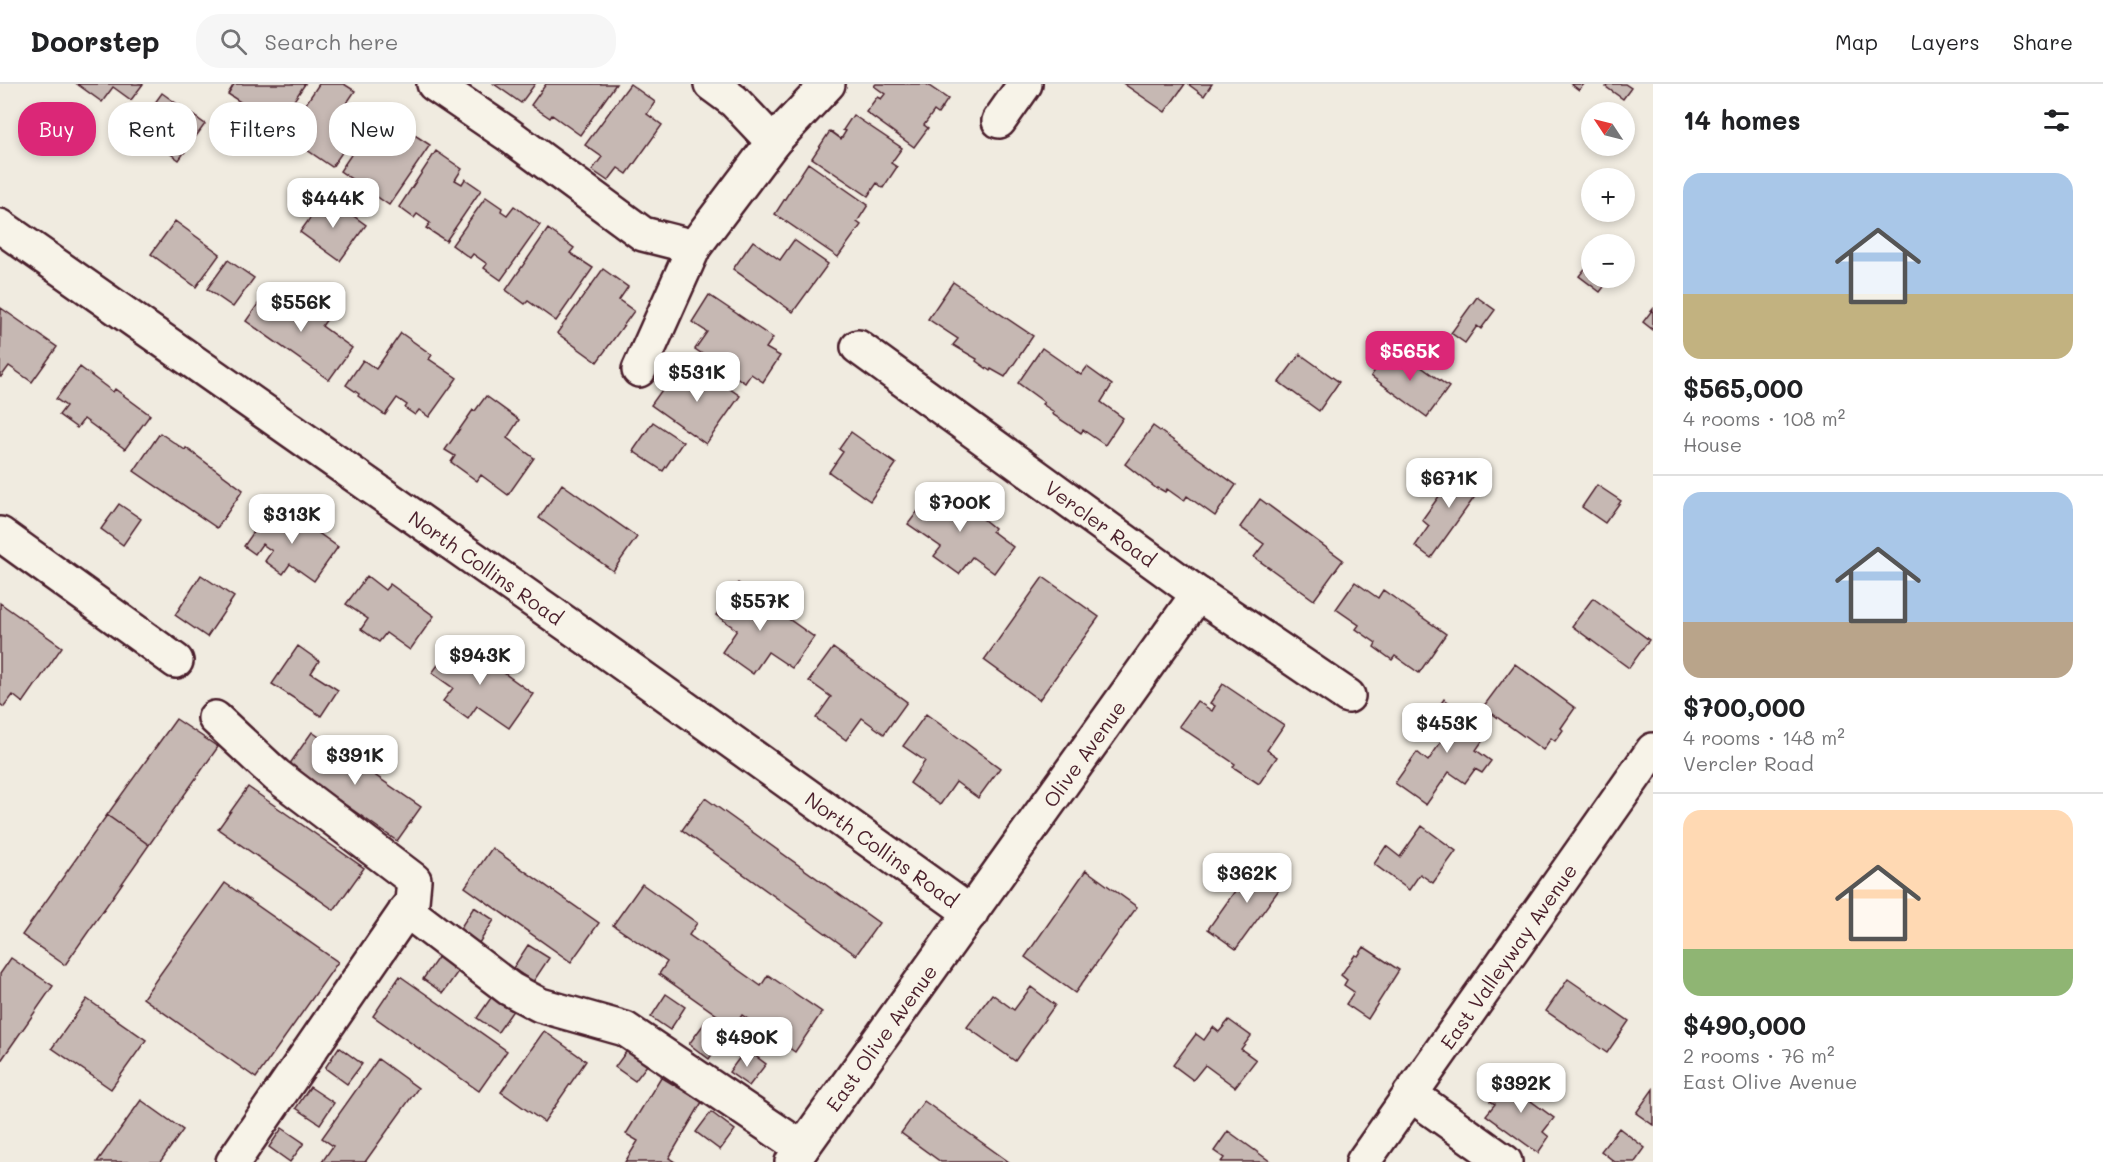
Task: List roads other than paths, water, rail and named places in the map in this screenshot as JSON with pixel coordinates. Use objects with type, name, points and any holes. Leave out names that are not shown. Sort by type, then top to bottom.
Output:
[{"type":"street","points":[[434,84],[506,133],[643,234],[694,247]]},
{"type":"street","points":[[711,84],[734,101],[773,142]]},
{"type":"street","points":[[639,370],[694,247],[773,142],[828,84]]},
{"type":"street","points":[[999,121],[1025,84]]},
{"type":"street","name":"North Collins Road","points":[[0,226],[610,655],[971,913]]},
{"type":"street","name":"Vercler Road","points":[[858,347],[1198,594],[1348,696]]},
{"type":"street","points":[[0,534],[176,661]]},
{"type":"street","name":"Olive Avenue","points":[[971,913],[1198,594]]},
{"type":"street","points":[[215,718],[276,776],[414,880],[412,902],[233,1162]]},
{"type":"street","name":"East Valleyway Avenue","points":[[1363,1162],[1653,750]]},
{"type":"street","points":[[406,910],[510,989],[540,1005],[625,1029],[797,1155]]},
{"type":"street","name":"East Olive Avenue","points":[[797,1155],[971,913]]},
{"type":"street","points":[[1410,1094],[1505,1162]]}]
